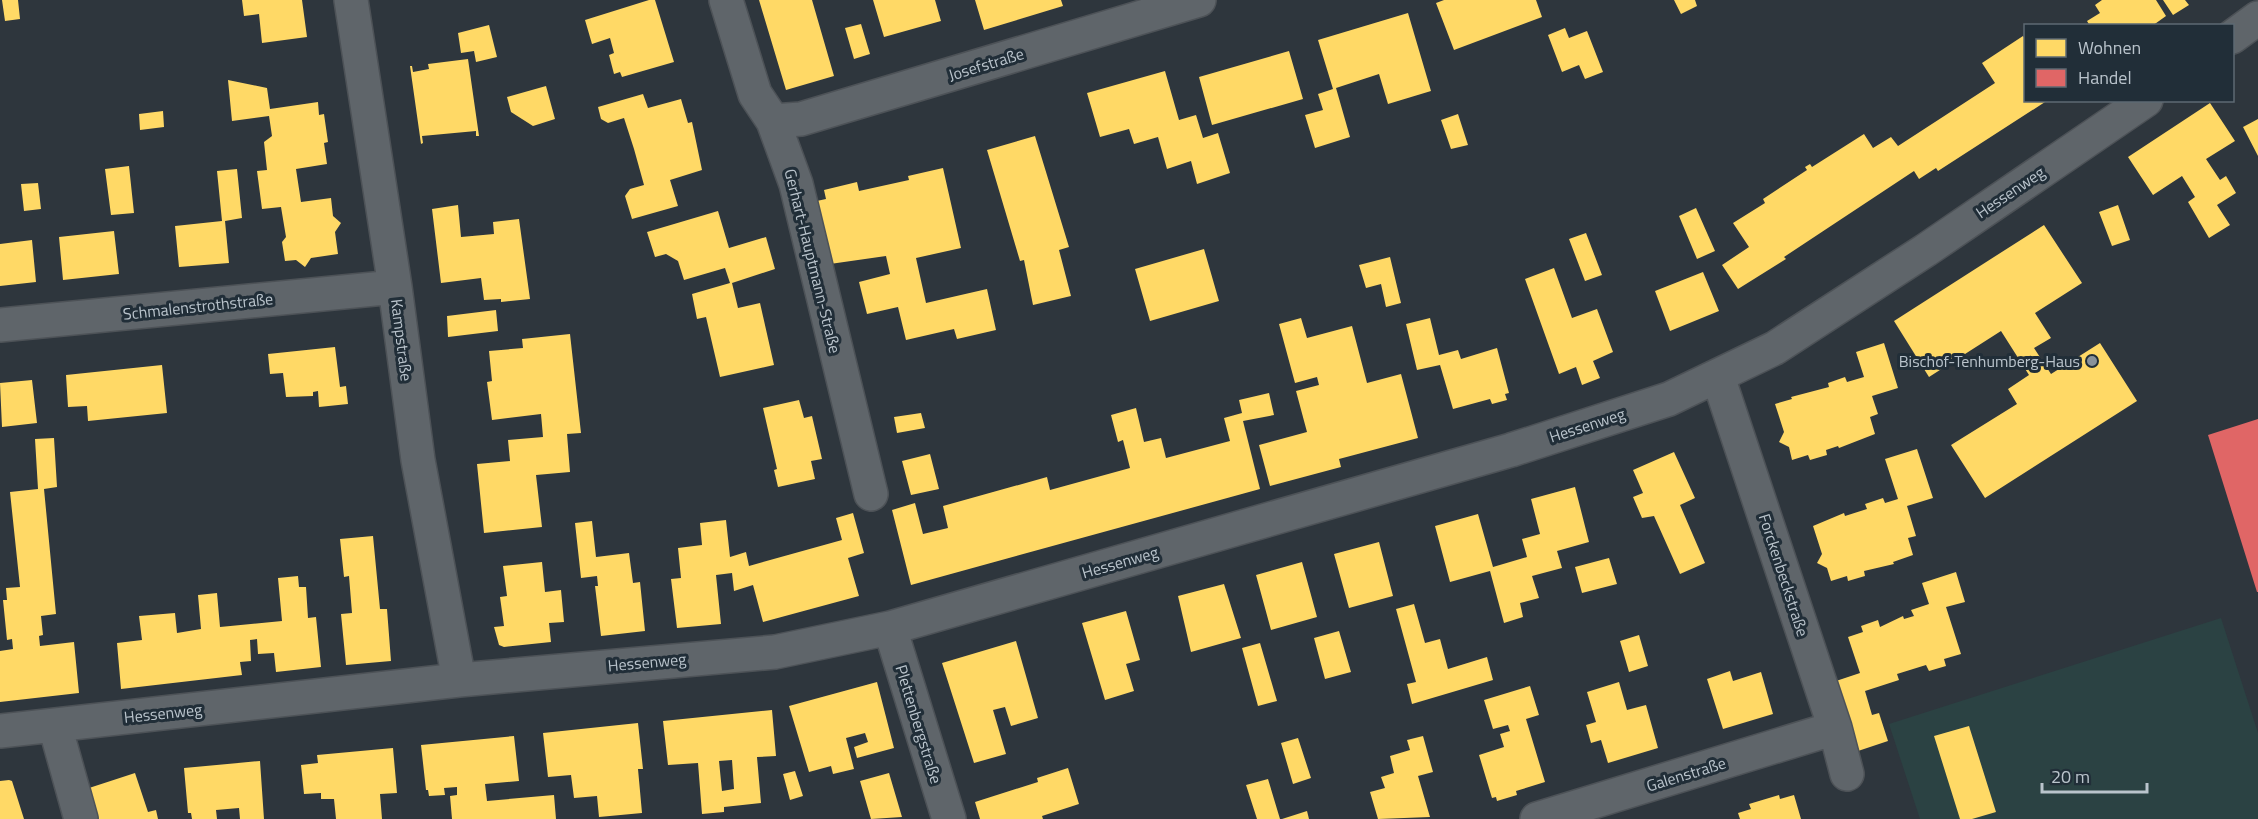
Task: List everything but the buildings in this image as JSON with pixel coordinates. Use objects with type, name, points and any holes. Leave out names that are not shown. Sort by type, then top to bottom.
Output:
[{"type":"street","name":"Kampstraße","points":[[351,0],[395,287],[418,460],[459,680]]},
{"type":"street","name":"Gerhart-Hauptmann-Straße","points":[[726,0],[755,94],[773,121],[796,184],[871,494]]},
{"type":"street","name":"Josefstraße","points":[[773,121],[801,119],[1199,0]]},
{"type":"street","points":[[2234,36],[2258,18]]},
{"type":"street","name":"Hessenweg","points":[[0,731],[459,680],[775,652],[890,628],[1511,450],[1669,399],[1718,377],[1785,341],[2143,102]]},
{"type":"street","name":"Schmalenstrothstraße","points":[[0,326],[395,287]]},
{"type":"street","name":"Forckenbeckstraße","points":[[1718,377],[1834,728],[1847,774]]},
{"type":"street","name":"Plettenbergstraße","points":[[890,628],[949,819]]},
{"type":"street","points":[[55,726],[81,819]]},
{"type":"street","name":"Galenstraße","points":[[1537,819],[1834,728]]},
{"type":"green space","points":[[2221,618],[2258,733],[2258,819],[1920,819],[1889,724]]},
{"type":"place","name":"Bischof-Tenhumberg-Haus","points":[[2092,361]]}]
